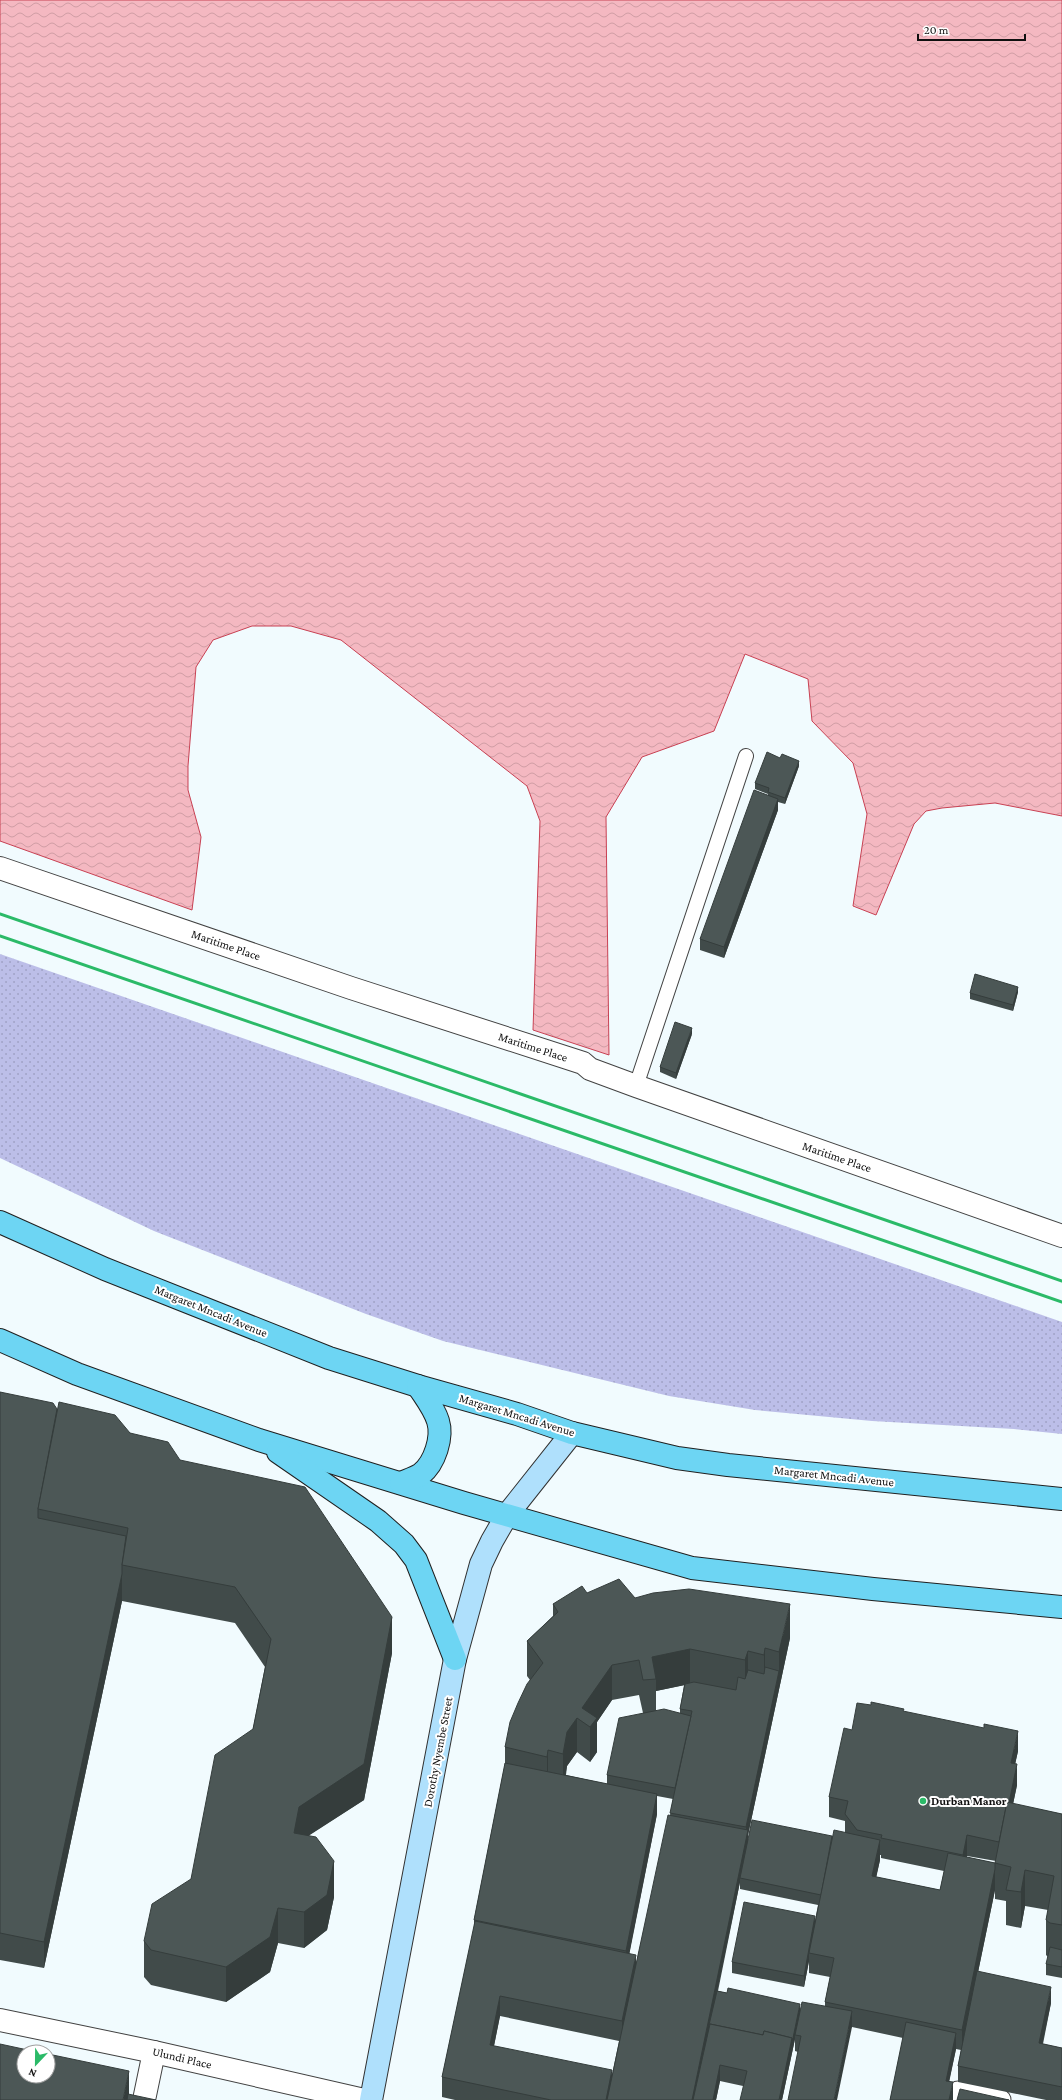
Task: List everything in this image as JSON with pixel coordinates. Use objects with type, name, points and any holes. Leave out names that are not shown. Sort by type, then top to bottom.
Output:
[{"type":"main road","name":"Margaret Mncadi Avenue","points":[[0,1222],[104,1269],[314,1352],[418,1386],[478,1402],[572,1433],[677,1458],[728,1465],[1062,1499]]},
{"type":"main road","points":[[0,1340],[77,1374],[259,1440],[507,1515],[692,1568],[873,1589],[1062,1607]]},
{"type":"main road","points":[[401,1483],[421,1474],[431,1462],[440,1434],[435,1414],[418,1386]]},
{"type":"main road","name":"Dorothy Nyembe Street","points":[[371,2100],[456,1659],[481,1564],[507,1515],[572,1433]]},
{"type":"main road","points":[[259,1440],[378,1521],[404,1544],[416,1560],[456,1659]]},
{"type":"street","name":"Maritime Place","points":[[0,868],[344,985],[583,1063],[590,1069],[636,1086],[1062,1236]]},
{"type":"street","name":"Ulundi Place","points":[[0,2020],[154,2052],[364,2100]]},
{"type":"street","points":[[144,2100],[154,2052]]},
{"type":"street","points":[[956,2100],[958,2092],[1000,2100]]},
{"type":"lane","points":[[636,1086],[746,756]]},
{"type":"shaded area","points":[[0,954],[1062,1322],[1062,1434],[1014,1429],[872,1421],[755,1410],[669,1396],[443,1341],[366,1314],[154,1231],[0,1158]]},
{"type":"water","points":[[0,0],[1062,0],[1062,816],[995,803],[926,811],[914,824],[876,915],[853,906],[867,814],[853,763],[812,721],[808,679],[745,654],[714,731],[642,757],[606,817],[609,1055],[533,1030],[540,821],[527,786],[341,640],[291,626],[252,626],[213,640],[196,667],[188,766],[188,790],[201,837],[192,910],[0,841]]},
{"type":"building","points":[[767,752],[780,758],[782,754],[799,761],[785,798],[768,792],[769,788],[755,783]]},
{"type":"building","points":[[754,790],[778,799],[724,947],[700,939]]},
{"type":"building","points":[[975,974],[1018,987],[1013,1005],[970,993]]},
{"type":"building","points":[[675,1022],[692,1028],[676,1073],[660,1067]]},
{"type":"building","points":[[0,1392],[53,1403],[57,1409],[38,1509],[38,1518],[126,1536],[122,1574],[44,1942],[0,1933]]},
{"type":"building","points":[[59,1402],[115,1415],[130,1433],[168,1442],[180,1460],[305,1487],[392,1617],[364,1764],[299,1807],[294,1833],[316,1837],[334,1861],[327,1895],[304,1912],[278,1908],[270,1937],[226,1967],[151,1950],[144,1941],[152,1904],[191,1879],[215,1755],[253,1729],[271,1639],[235,1587],[122,1565],[128,1528],[38,1509]]},
{"type":"building","points":[[619,1579],[635,1598],[653,1593],[689,1589],[790,1604],[779,1652],[765,1648],[764,1655],[748,1651],[745,1660],[690,1649],[652,1657],[656,1679],[643,1680],[639,1660],[612,1665],[582,1708],[597,1718],[590,1727],[577,1718],[567,1732],[563,1754],[548,1750],[547,1757],[505,1747],[510,1722],[518,1703],[527,1684],[543,1663],[527,1641],[558,1612],[553,1604],[582,1586],[587,1593]]},
{"type":"building","points":[[765,1667],[779,1671],[746,1827],[670,1813],[692,1711],[680,1709],[685,1684],[694,1682],[736,1690],[738,1677],[745,1679],[748,1670],[764,1674]]},
{"type":"building","name":"Durban Manor","points":[[871,1702],[904,1709],[903,1711],[984,1728],[984,1724],[1018,1731],[1011,1763],[1017,1764],[999,1842],[967,1835],[963,1855],[881,1838],[882,1835],[857,1830],[845,1814],[848,1801],[829,1797],[844,1728],[852,1730],[857,1703],[871,1705]]},
{"type":"building","points":[[664,1709],[691,1716],[675,1788],[607,1775],[619,1718]]},
{"type":"building","points":[[505,1763],[657,1794],[626,1951],[474,1920]]},
{"type":"building","points":[[1007,1802],[1062,1814],[1062,1925],[1050,1923],[1046,1920],[1054,1876],[1025,1870],[1021,1892],[1006,1890],[1011,1867],[995,1863]]},
{"type":"building","points":[[668,1815],[748,1830],[692,2100],[607,2100]]},
{"type":"building","points":[[752,1820],[832,1836],[821,1895],[740,1878]]},
{"type":"building","points":[[834,1830],[880,1840],[872,1876],[940,1890],[948,1853],[995,1863],[962,2030],[825,2002],[834,1958],[809,1953]]},
{"type":"building","points":[[744,1902],[815,1916],[804,1976],[732,1962]]},
{"type":"building","points":[[475,1921],[636,1955],[622,2021],[500,1996],[490,2045],[612,2070],[606,2100],[551,2100],[442,2077]]},
{"type":"building","points":[[1050,1947],[1062,1950],[1062,1967],[1046,1964]]},
{"type":"building","points":[[977,1971],[1051,1987],[1039,2043],[1062,2048],[1062,2087],[958,2066]]},
{"type":"building","points":[[728,1988],[800,2004],[792,2043],[792,2038],[764,2031],[763,2035],[709,2025],[717,1991],[727,1993]]},
{"type":"building","points":[[802,2002],[852,2011],[834,2100],[788,2100],[801,2036],[795,2035]]},
{"type":"building","points":[[906,2022],[956,2033],[946,2081],[953,2082],[949,2100],[890,2100]]},
{"type":"building","points":[[710,2024],[763,2035],[764,2031],[792,2038],[779,2100],[740,2100],[747,2071],[720,2065],[713,2100],[693,2100]]},
{"type":"building","points":[[0,2044],[16,2047],[16,2084],[56,2084],[56,2056],[129,2071],[123,2100],[0,2100]]},
{"type":"building","points":[[960,2089],[1009,2100],[957,2100]]},
{"type":"building","points":[[128,2094],[156,2100],[127,2100]]},
{"type":"railway","points":[[0,914],[1062,1281]]},
{"type":"railway","points":[[0,936],[1062,1302]]},
{"type":"place","name":"Durban Manor","points":[[923,1801]]}]
